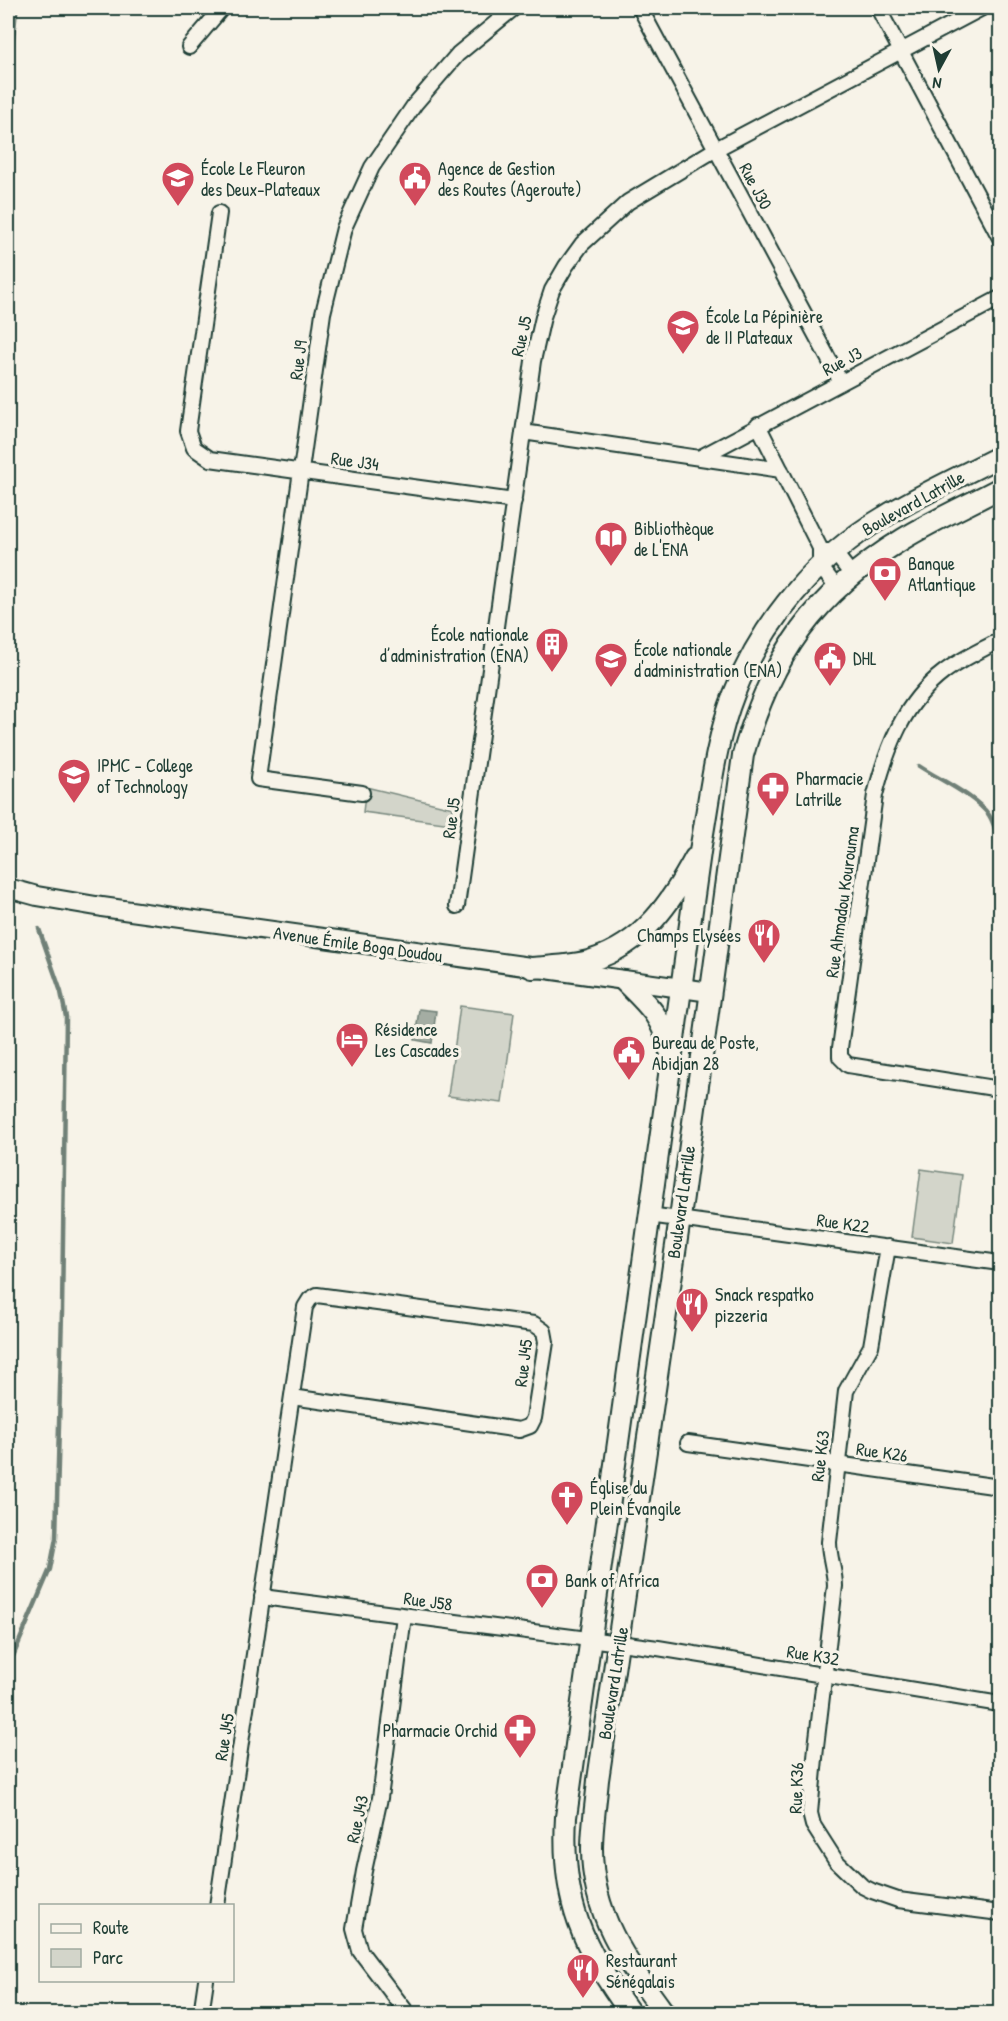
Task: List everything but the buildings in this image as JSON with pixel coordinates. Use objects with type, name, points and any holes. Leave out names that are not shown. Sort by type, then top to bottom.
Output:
[{"type":"main road","name":"Boulevard Latrille","points":[[631,2013],[604,1976],[586,1943],[574,1912],[567,1881],[564,1850],[566,1817],[671,1057],[714,766],[734,695],[749,660],[770,626],[825,556],[884,517],[1000,456]]},
{"type":"main road","name":"Boulevard Latrille","points":[[665,2013],[625,1959],[610,1932],[599,1902],[592,1849],[597,1790],[680,1218],[743,755],[766,689],[797,634],[820,603],[852,575],[904,538],[1000,488]]},
{"type":"main road","points":[[532,968],[590,961],[615,951],[636,938],[657,918],[674,896],[701,845]]},
{"type":"main road","points":[[624,981],[659,1019],[666,1035],[671,1057]]},
{"type":"street","points":[[189,47],[222,8]]},
{"type":"street","name":"Rue J9","points":[[362,793],[258,779],[323,313],[345,228],[372,167],[415,104],[458,54],[514,8]]},
{"type":"street","name":"Rue J30","points":[[640,8],[841,382]]},
{"type":"street","points":[[878,8],[1000,238]]},
{"type":"street","name":"Rue J5","points":[[457,906],[533,361],[552,290],[566,266],[582,244],[628,202],[716,149],[982,8]]},
{"type":"street","name":"Rue J34","points":[[219,213],[188,431],[194,448],[210,459],[514,501]]},
{"type":"street","name":"Rue J3","points":[[701,457],[1000,298]]},
{"type":"street","points":[[758,425],[825,556],[837,588]]},
{"type":"street","points":[[523,432],[781,470]]},
{"type":"street","points":[[825,556],[852,575]]},
{"type":"street","name":"Rue Ahmadou Kourouma","points":[[1000,640],[944,672],[928,688],[898,726],[884,758],[875,795],[840,1048],[840,1058],[848,1065],[1000,1089]]},
{"type":"street","name":"Avenue Émile Boga Doudou","points":[[8,888],[38,896],[113,909],[710,992]]},
{"type":"street","name":"Rue K22","points":[[649,1215],[1000,1263]]},
{"type":"street","name":"Rue K63","points":[[825,1676],[835,1586],[829,1554],[846,1391],[871,1346],[888,1247]]},
{"type":"street","name":"Rue J45","points":[[217,1904],[305,1307],[310,1299],[317,1295],[534,1323],[544,1331],[546,1342],[534,1418],[530,1426],[519,1430],[292,1397]]},
{"type":"street","name":"Rue K26","points":[[688,1443],[1000,1487]]},
{"type":"street","name":"Rue J58","points":[[262,1598],[619,1643]]},
{"type":"street","name":"Rue J43","points":[[404,1616],[380,1798],[354,1929],[360,1951],[408,2013]]},
{"type":"street","name":"Rue K32","points":[[619,1643],[1000,1704]]},
{"type":"street","name":"Rue K36","points":[[825,1676],[810,1813],[813,1825],[836,1861],[862,1886],[898,1900],[1000,1913]]},
{"type":"street","points":[[201,2013],[206,1982]]},
{"type":"green space","points":[[8,8],[18,8],[8,90]]},
{"type":"green space","points":[[366,787],[453,808],[451,824],[363,812]]},
{"type":"green space","points":[[460,1006],[514,1013],[502,1103],[448,1096]]},
{"type":"green space","points":[[921,1169],[962,1175],[953,1243],[912,1237]]},
{"type":"shaded area","points":[[419,1009],[436,1011],[432,1043],[415,1040]]},
{"type":"waterway","points":[[919,766],[966,794],[983,808],[993,822],[1000,847]]},
{"type":"waterway","points":[[8,1668],[50,1569],[56,1538],[66,1017],[61,992],[39,929]]},
{"type":"place","name":"École Le Fleuron des Deux-Plateaux","points":[[178,207]]},
{"type":"place","name":"Agence de Gestion des Routes (Ageroute)","points":[[415,207]]},
{"type":"place","name":"École La Pépinière de II Plateaux","points":[[683,355]]},
{"type":"place","name":"Bibliothèque de L'ENA","points":[[611,567]]},
{"type":"place","name":"Banque Atlantique","points":[[885,602]]},
{"type":"place","name":"École nationale d’administration (ENA)","points":[[552,673]]},
{"type":"place","name":"DHL","points":[[830,687]]},
{"type":"place","name":"École nationale d'administration (ENA)","points":[[611,688]]},
{"type":"place","name":"IPMC - College of Technology","points":[[74,804]]},
{"type":"place","name":"Pharmacie Latrille","points":[[773,817]]},
{"type":"place","name":"Champs Elysées","points":[[764,964]]},
{"type":"place","name":"Résidence Les Cascades","points":[[352,1068]]},
{"type":"place","name":"Bureau de Poste, Abidjan 28","points":[[629,1081]]},
{"type":"place","name":"Snack respatko pizzeria","points":[[692,1333]]},
{"type":"place","name":"Église du Plein Évangile","points":[[567,1526]]},
{"type":"place","name":"Bank of Africa","points":[[542,1609]]},
{"type":"place","name":"Pharmacie Orchid","points":[[520,1759]]},
{"type":"place","name":"Restaurant Sénégalais","points":[[583,1999]]}]
